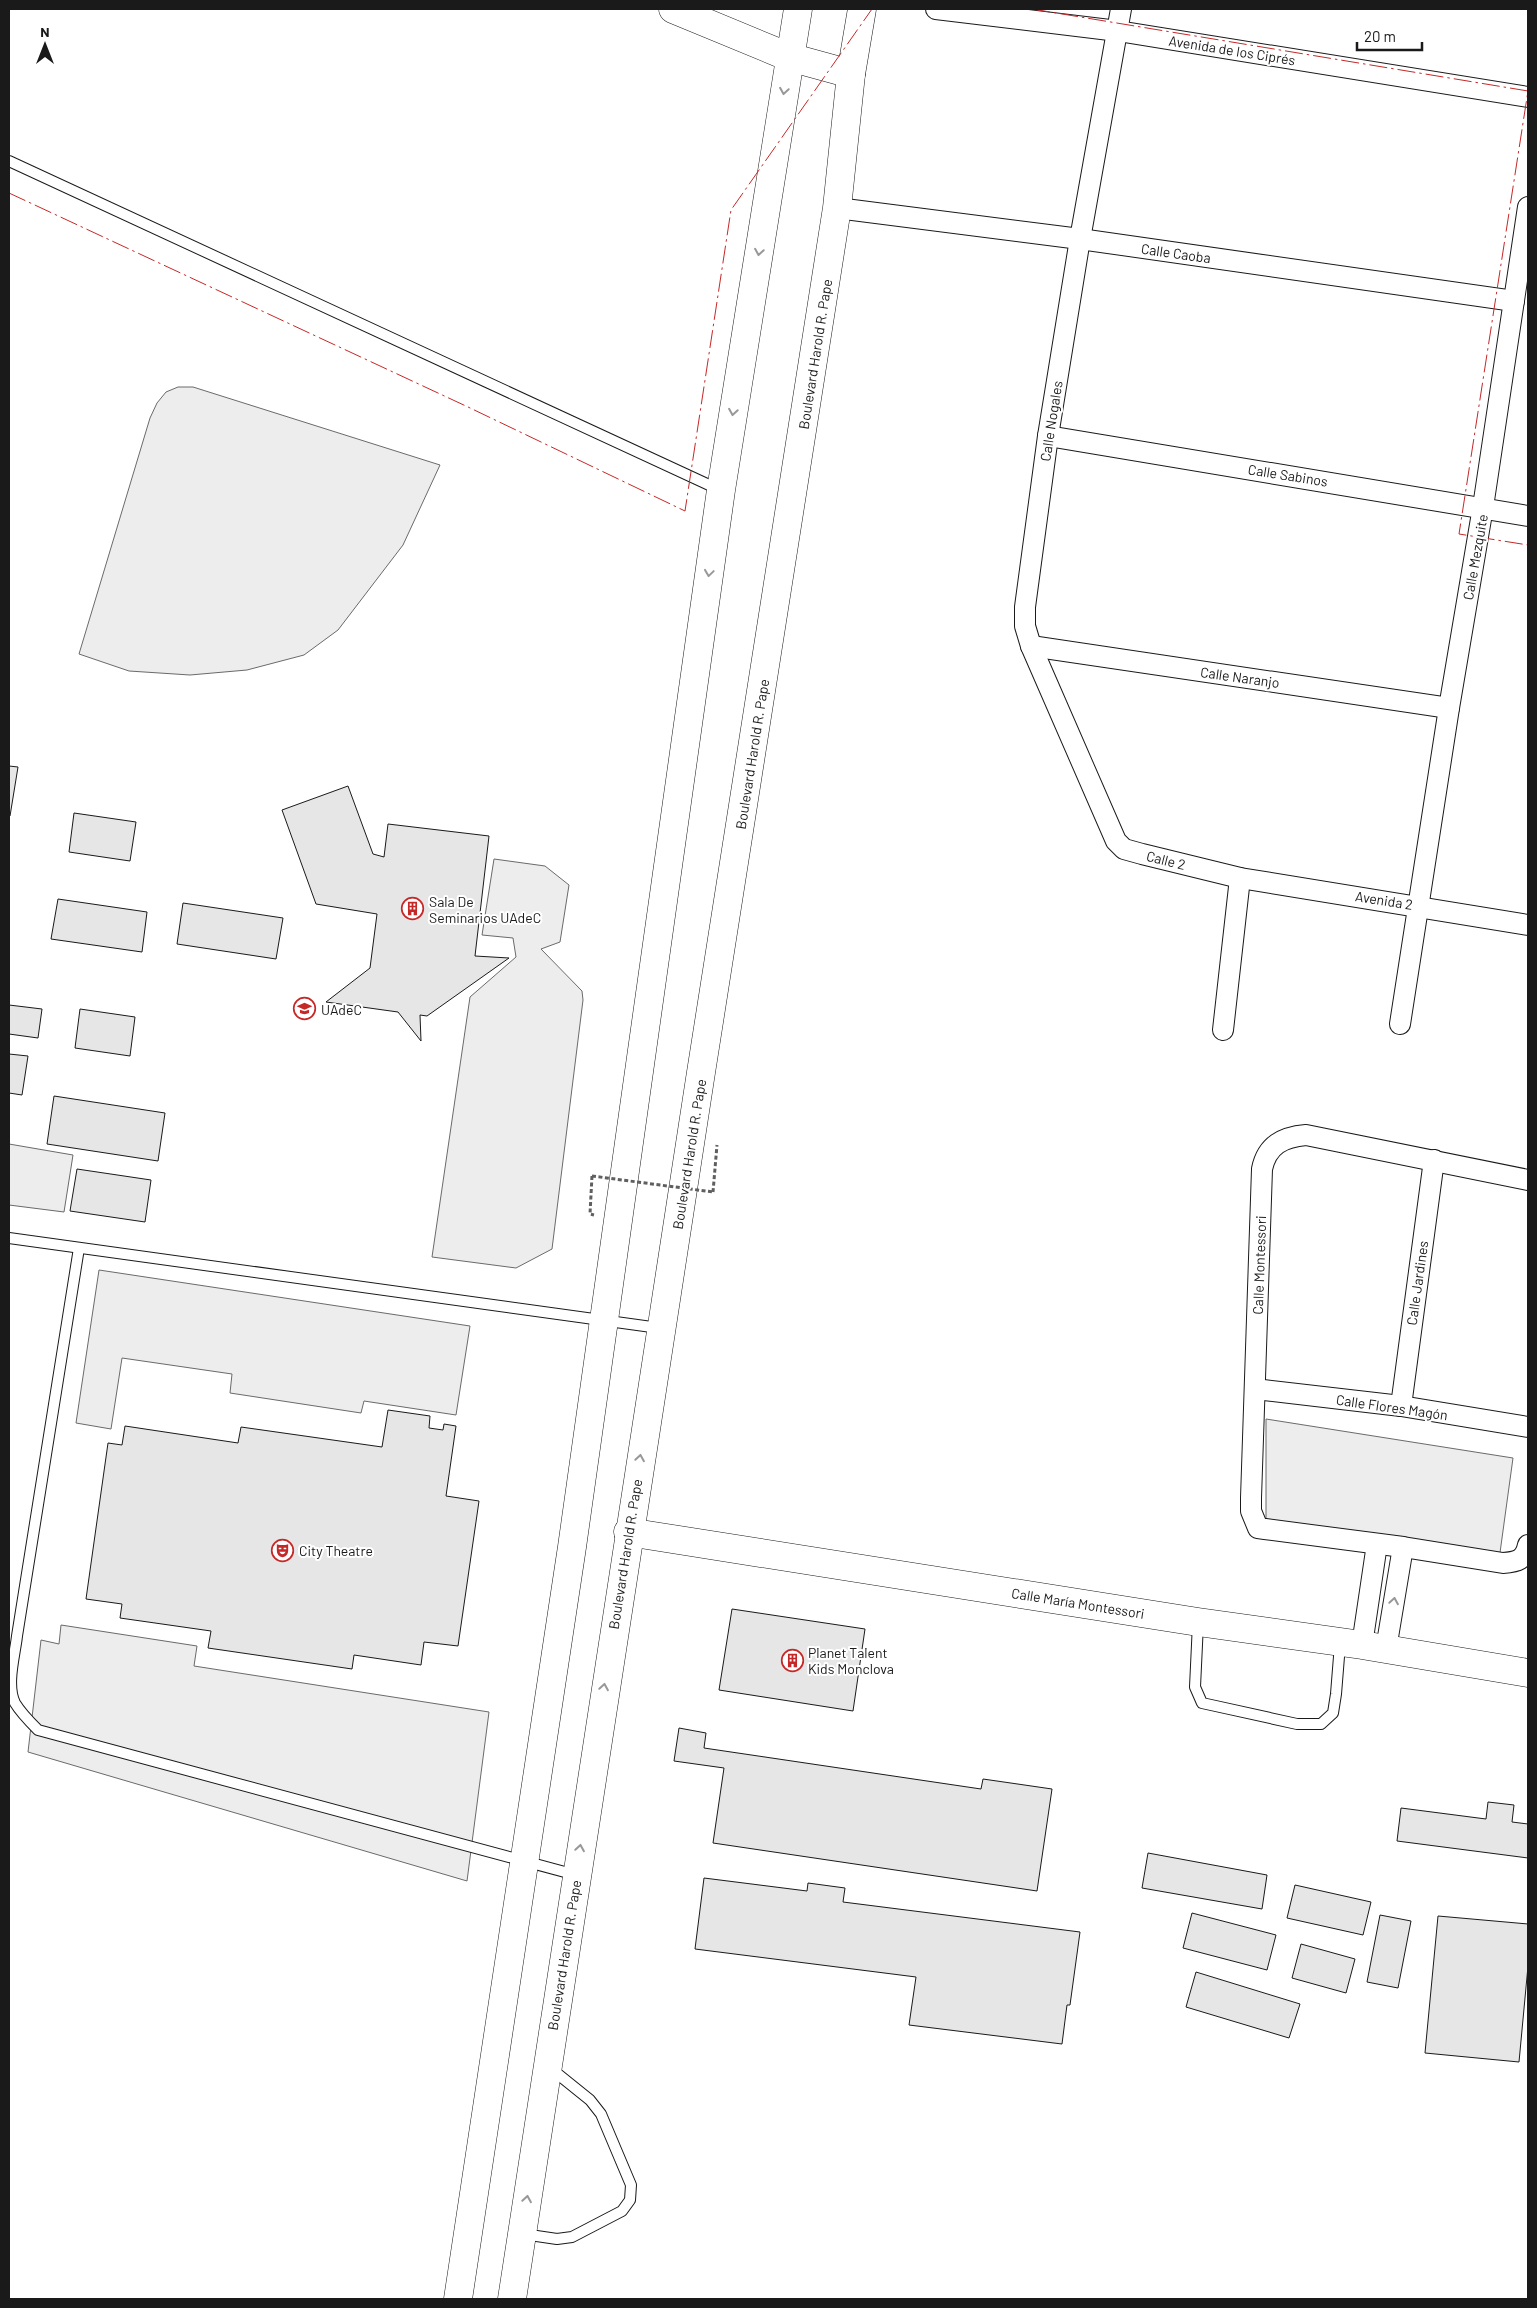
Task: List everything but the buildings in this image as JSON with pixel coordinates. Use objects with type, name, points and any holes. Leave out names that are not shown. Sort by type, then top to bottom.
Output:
[{"type":"main road","points":[[673,9],[789,57],[851,74]]},
{"type":"main road","points":[[458,2299],[604,1320],[721,490],[798,9]]},
{"type":"main road","name":"Boulevard Harold R. Pape","points":[[512,2299],[628,1532],[838,208],[851,74],[862,9]]},
{"type":"main road","name":"Calle María Montessori","points":[[628,1532],[1198,1622],[1363,1645],[1528,1673]]},
{"type":"street","name":"Avenida de los Ciprés","points":[[936,9],[1118,31],[1528,97]]},
{"type":"street","name":"Calle Nogales","points":[[1108,821],[1031,646],[1025,626],[1025,607],[1048,436],[1080,239],[1121,9]]},
{"type":"street","name":"Calle Mezquite","points":[[1400,1024],[1449,708],[1483,507],[1528,207]]},
{"type":"street","name":"Calle Caoba","points":[[838,208],[1080,239],[1514,301]]},
{"type":"street","name":"Calle Sabinos","points":[[1048,436],[1528,516]]},
{"type":"street","name":"Calle Naranjo","points":[[1031,646],[1449,708]]},
{"type":"street","name":"Calle 2","points":[[1108,821],[1116,841],[1124,849],[1240,878]]},
{"type":"street","name":"Avenida 2","points":[[1240,878],[1528,925]]},
{"type":"street","points":[[1223,1030],[1240,878]]},
{"type":"street","name":"Calle Montessori","points":[[1528,1180],[1306,1135],[1289,1137],[1274,1144],[1264,1157],[1262,1168],[1251,1504],[1253,1519],[1258,1528],[1402,1547],[1503,1563],[1516,1562],[1522,1559],[1528,1544]]},
{"type":"street","name":"Calle Jardines","points":[[1400,1406],[1434,1160]]},
{"type":"street","name":"Calle Flores Magón","points":[[1255,1389],[1400,1406],[1528,1427]]},
{"type":"street","points":[[1363,1645],[1378,1544]]},
{"type":"street","points":[[1363,1645],[1402,1547]]},
{"type":"lane","points":[[9,161],[721,490]]},
{"type":"lane","points":[[9,1238],[661,1328]]},
{"type":"lane","points":[[79,1248],[13,1635],[11,1686],[14,1700],[20,1710],[38,1730],[576,1875]]},
{"type":"lane","points":[[1198,1622],[1195,1688],[1202,1703],[1297,1724],[1321,1724],[1332,1713],[1336,1694],[1363,1645]]},
{"type":"lane","points":[[522,2234],[557,2239],[572,2237],[622,2211],[630,2200],[631,2185],[600,2114],[578,2089],[547,2065]]},
{"type":"path","points":[[590,1214],[592,1176],[713,1192],[717,1142]]},
{"type":"shaded area","points":[[178,387],[193,387],[440,465],[403,545],[338,630],[304,655],[247,670],[190,675],[129,671],[79,654],[150,418],[157,403],[166,392]]},
{"type":"shaded area","points":[[494,859],[545,866],[569,885],[560,942],[541,949],[582,991],[583,1000],[552,1249],[516,1268],[432,1257],[470,997],[516,957],[513,938],[482,935]]},
{"type":"shaded area","points":[[9,1144],[73,1155],[64,1212],[9,1205]]},
{"type":"shaded area","points":[[99,1270],[470,1326],[456,1415],[364,1401],[361,1413],[230,1393],[232,1374],[122,1358],[111,1429],[76,1423]]},
{"type":"shaded area","points":[[1266,1419],[1513,1458],[1499,1560],[1266,1523]]},
{"type":"shaded area","points":[[61,1625],[197,1646],[194,1666],[489,1712],[467,1881],[28,1752],[41,1640],[59,1644]]},
{"type":"power","points":[[9,193],[468,407],[685,511],[731,210],[872,9]]},
{"type":"power","points":[[1032,9],[1528,91],[1459,534],[1528,545]]},
{"type":"place","name":"Sala De Seminarios UAdeC","points":[[413,909]]},
{"type":"place","name":"UAdeC","points":[[305,1009]]},
{"type":"place","name":"City Theatre","points":[[283,1550]]},
{"type":"place","name":"Planet Talent Kids Monclova","points":[[792,1660]]}]
